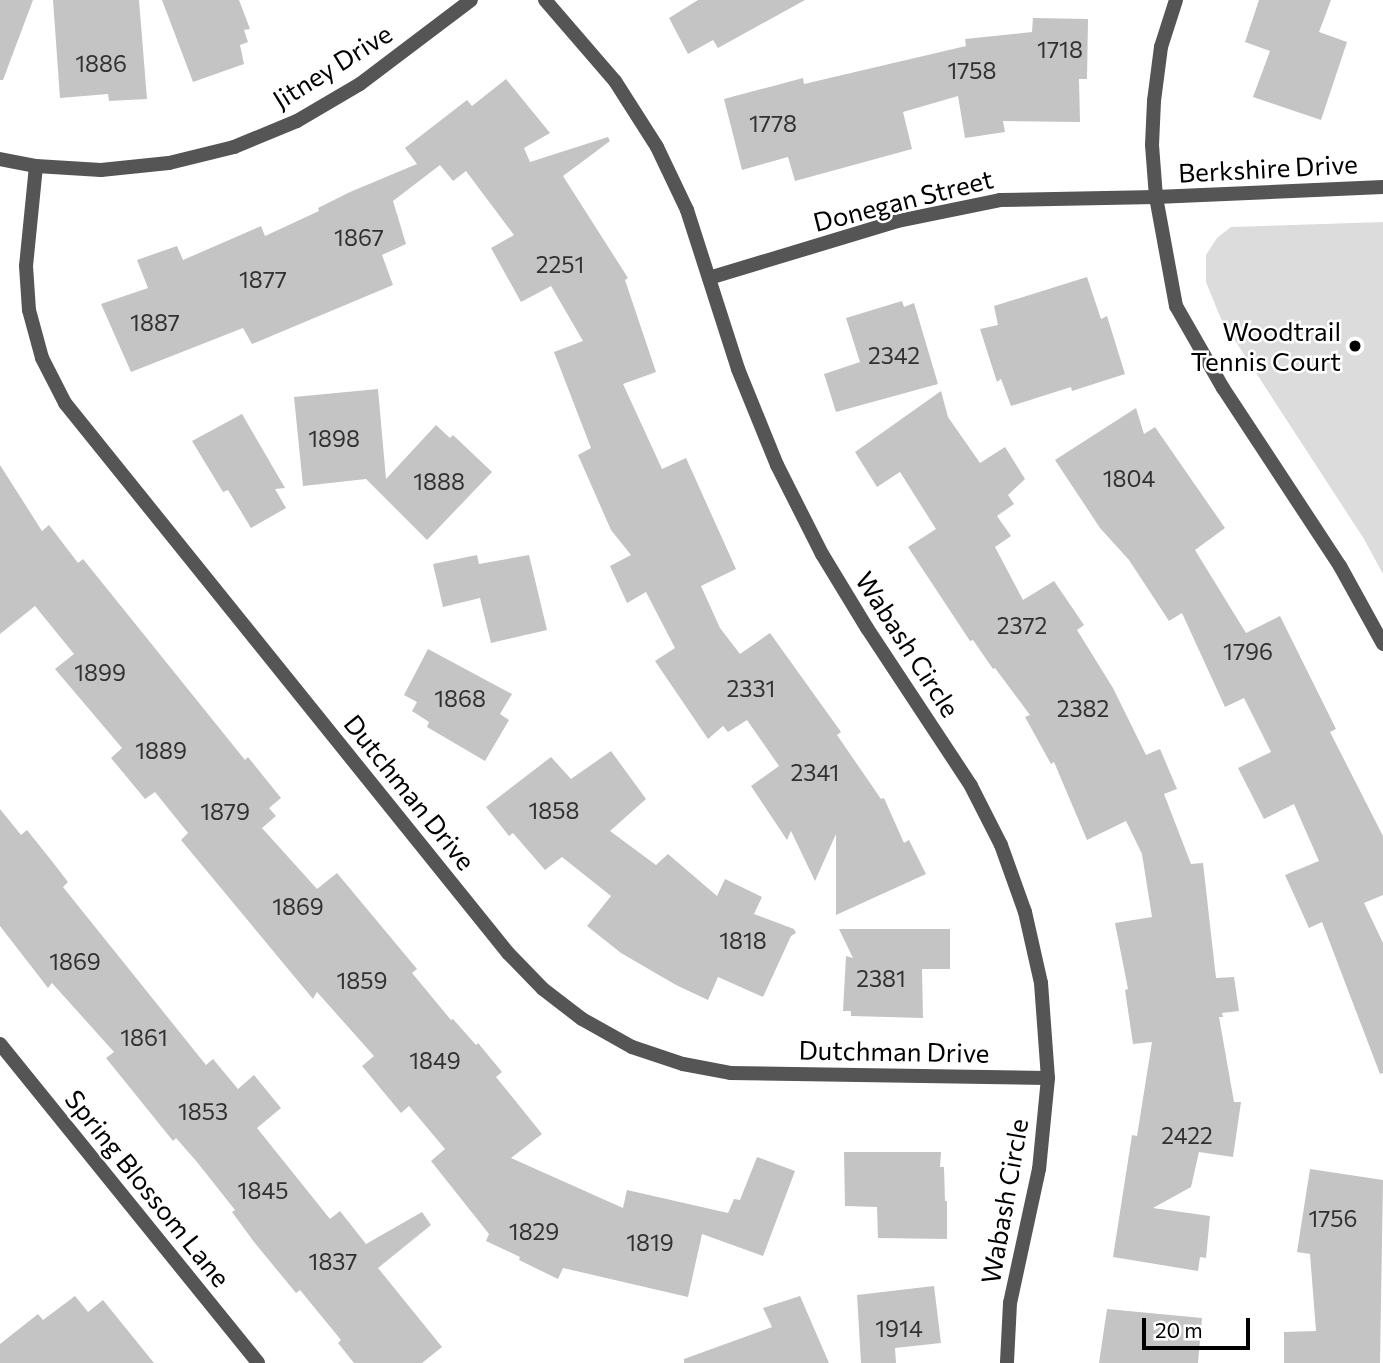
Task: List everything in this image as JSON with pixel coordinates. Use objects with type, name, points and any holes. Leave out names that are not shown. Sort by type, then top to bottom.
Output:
[{"type":"street","name":"Jitney Drive","points":[[0,159],[36,166],[101,170],[156,164],[234,147],[298,121],[360,84],[471,0]]},
{"type":"street","name":"Wabash Circle","points":[[545,0],[615,81],[657,147],[687,210],[738,369],[776,465],[867,628],[971,786],[1001,845],[1025,912],[1041,983],[1048,1078],[1039,1169],[1010,1303],[1007,1363]]},
{"type":"street","points":[[1176,0],[1161,47],[1154,101],[1156,197],[1176,306],[1190,334],[1340,566],[1383,644]]},
{"type":"street","name":"Dutchman Drive","points":[[36,166],[26,266],[29,310],[42,358],[65,403],[508,953],[543,989],[582,1019],[632,1047],[683,1065],[730,1073],[1048,1078]]},
{"type":"street","name":"Berkshire Drive","points":[[1156,197],[1383,187]]},
{"type":"street","name":"Donegan Street","points":[[709,278],[898,221],[1000,200],[1156,197]]},
{"type":"street","name":"Spring Blossom Lane","points":[[0,1044],[258,1363]]},
{"type":"shaded area","points":[[1383,222],[1383,574],[1364,539],[1221,319],[1206,282],[1206,255],[1217,238],[1231,227]]},
{"type":"building","points":[[0,0],[33,0],[3,80],[0,80]]},
{"type":"building","points":[[53,0],[139,0],[147,99],[109,101],[108,94],[60,98]]},
{"type":"building","points":[[162,0],[239,0],[250,29],[244,30],[248,42],[240,45],[244,64],[193,82]]},
{"type":"building","points":[[698,0],[805,0],[718,48],[713,40],[688,54],[669,18]]},
{"type":"building","points":[[1259,0],[1331,0],[1319,32],[1347,42],[1321,120],[1253,97],[1270,51],[1245,42]]},
{"type":"building","points":[[1033,18],[1088,19],[1087,79],[1079,79],[1080,122],[1003,121],[1005,132],[965,138],[958,96],[903,112],[912,149],[795,181],[788,157],[742,170],[724,99],[803,78],[804,84],[966,46],[965,39],[1032,32]]},
{"type":"building","points":[[506,79],[550,133],[524,148],[530,162],[608,137],[610,141],[563,176],[628,278],[625,280],[656,372],[623,384],[662,469],[686,458],[736,569],[701,586],[720,628],[740,654],[770,633],[841,732],[837,735],[881,799],[884,798],[904,843],[909,840],[926,874],[836,915],[836,834],[815,881],[791,831],[787,840],[751,786],[779,766],[747,720],[728,732],[723,726],[708,739],[655,661],[675,648],[646,592],[627,603],[610,566],[631,555],[611,530],[578,455],[591,448],[554,352],[583,341],[551,286],[521,302],[491,248],[514,235],[466,171],[453,181],[440,165],[393,201],[406,244],[382,255],[393,285],[252,344],[243,328],[131,372],[101,304],[148,288],[137,260],[177,246],[183,260],[261,226],[265,236],[319,211],[318,208],[350,192],[417,164],[405,148],[467,100],[472,106]]},
{"type":"building","points":[[1087,277],[1101,319],[1107,316],[1125,374],[1011,406],[1001,379],[997,382],[980,329],[998,325],[994,306]]},
{"type":"building","points":[[902,301],[904,307],[914,303],[938,384],[836,412],[824,374],[860,362],[846,318]]},
{"type":"building","points":[[378,389],[386,479],[436,425],[450,438],[453,435],[492,472],[427,540],[366,479],[303,486],[294,397]]},
{"type":"building","points":[[941,391],[948,417],[980,463],[1005,447],[1025,479],[1008,495],[1014,504],[997,516],[1011,536],[995,547],[1023,600],[1054,581],[1084,625],[1077,630],[1113,688],[1146,755],[1160,749],[1177,789],[1164,794],[1191,864],[1203,863],[1216,978],[1234,977],[1239,1011],[1222,1013],[1223,1017],[1219,1017],[1234,1102],[1241,1102],[1233,1157],[1199,1152],[1191,1187],[1153,1208],[1210,1216],[1206,1258],[1200,1257],[1198,1271],[1113,1257],[1132,1135],[1137,1136],[1152,1042],[1133,1044],[1125,990],[1128,989],[1115,923],[1152,917],[1142,854],[1126,821],[1087,840],[1054,762],[1051,764],[1025,717],[1030,715],[973,640],[970,641],[908,547],[936,529],[900,472],[877,487],[855,452]]},
{"type":"building","points":[[1136,408],[1144,434],[1155,427],[1225,528],[1195,550],[1246,633],[1280,616],[1336,729],[1330,732],[1383,836],[1383,895],[1364,903],[1383,943],[1383,1073],[1380,1074],[1322,922],[1309,928],[1285,875],[1319,861],[1294,804],[1264,819],[1238,768],[1271,752],[1244,698],[1225,707],[1182,613],[1169,621],[1129,560],[1100,528],[1055,460]]},
{"type":"building","points":[[242,414],[285,488],[275,489],[286,508],[251,528],[228,490],[223,492],[192,441]]},
{"type":"building","points":[[0,465],[42,531],[49,525],[78,563],[83,559],[245,760],[248,757],[281,798],[269,808],[276,816],[262,828],[317,889],[337,873],[417,969],[412,973],[451,1020],[453,1019],[476,1045],[478,1043],[502,1072],[496,1077],[542,1134],[511,1158],[623,1208],[627,1190],[728,1213],[734,1199],[740,1200],[757,1157],[795,1171],[763,1256],[702,1234],[688,1297],[563,1268],[558,1279],[486,1241],[489,1234],[431,1161],[445,1149],[409,1106],[401,1113],[362,1066],[374,1056],[317,992],[313,999],[181,840],[188,833],[155,792],[145,799],[111,758],[122,748],[55,669],[74,654],[35,606],[0,634]]},
{"type":"building","points":[[477,555],[479,564],[529,555],[547,630],[491,643],[480,598],[443,607],[433,564]]},
{"type":"building","points":[[428,649],[512,694],[500,714],[509,720],[485,761],[427,727],[429,722],[412,711],[417,702],[404,695]]},
{"type":"building","points":[[611,751],[646,799],[610,831],[656,865],[668,854],[717,896],[725,879],[762,897],[754,914],[794,929],[796,933],[791,936],[763,997],[718,977],[708,1000],[621,953],[587,926],[611,896],[562,857],[545,870],[513,833],[509,836],[486,807],[551,757],[571,779]]},
{"type":"building","points":[[0,809],[21,835],[27,830],[68,882],[63,887],[206,1065],[213,1059],[238,1089],[254,1075],[281,1108],[257,1128],[330,1219],[340,1211],[366,1244],[422,1212],[431,1225],[378,1268],[442,1347],[422,1363],[354,1363],[338,1343],[341,1340],[300,1290],[296,1293],[254,1242],[232,1212],[235,1210],[197,1162],[176,1138],[173,1141],[106,1058],[114,1052],[52,983],[48,988],[0,926]]},
{"type":"building","points":[[839,929],[950,929],[950,969],[922,969],[923,1018],[851,1016],[851,1011],[843,1011],[846,956],[853,958]]},
{"type":"building","points":[[844,1152],[941,1152],[940,1167],[944,1167],[947,1201],[947,1239],[878,1238],[877,1207],[845,1206]]},
{"type":"building","points":[[1310,1169],[1383,1180],[1380,1363],[1284,1363],[1284,1332],[1316,1331],[1310,1254],[1297,1252]]},
{"type":"building","points":[[934,1286],[941,1343],[895,1348],[896,1363],[861,1363],[857,1295]]},
{"type":"building","points":[[75,1296],[88,1312],[103,1300],[154,1363],[0,1363],[0,1344],[38,1314],[43,1320]]},
{"type":"building","points":[[800,1296],[829,1363],[684,1363],[684,1359],[772,1327],[763,1308]]},
{"type":"building","points":[[1107,1309],[1202,1318],[1198,1363],[1099,1363]]},
{"type":"place","name":"Woodtrail Tennis Court","points":[[1355,346]]}]
